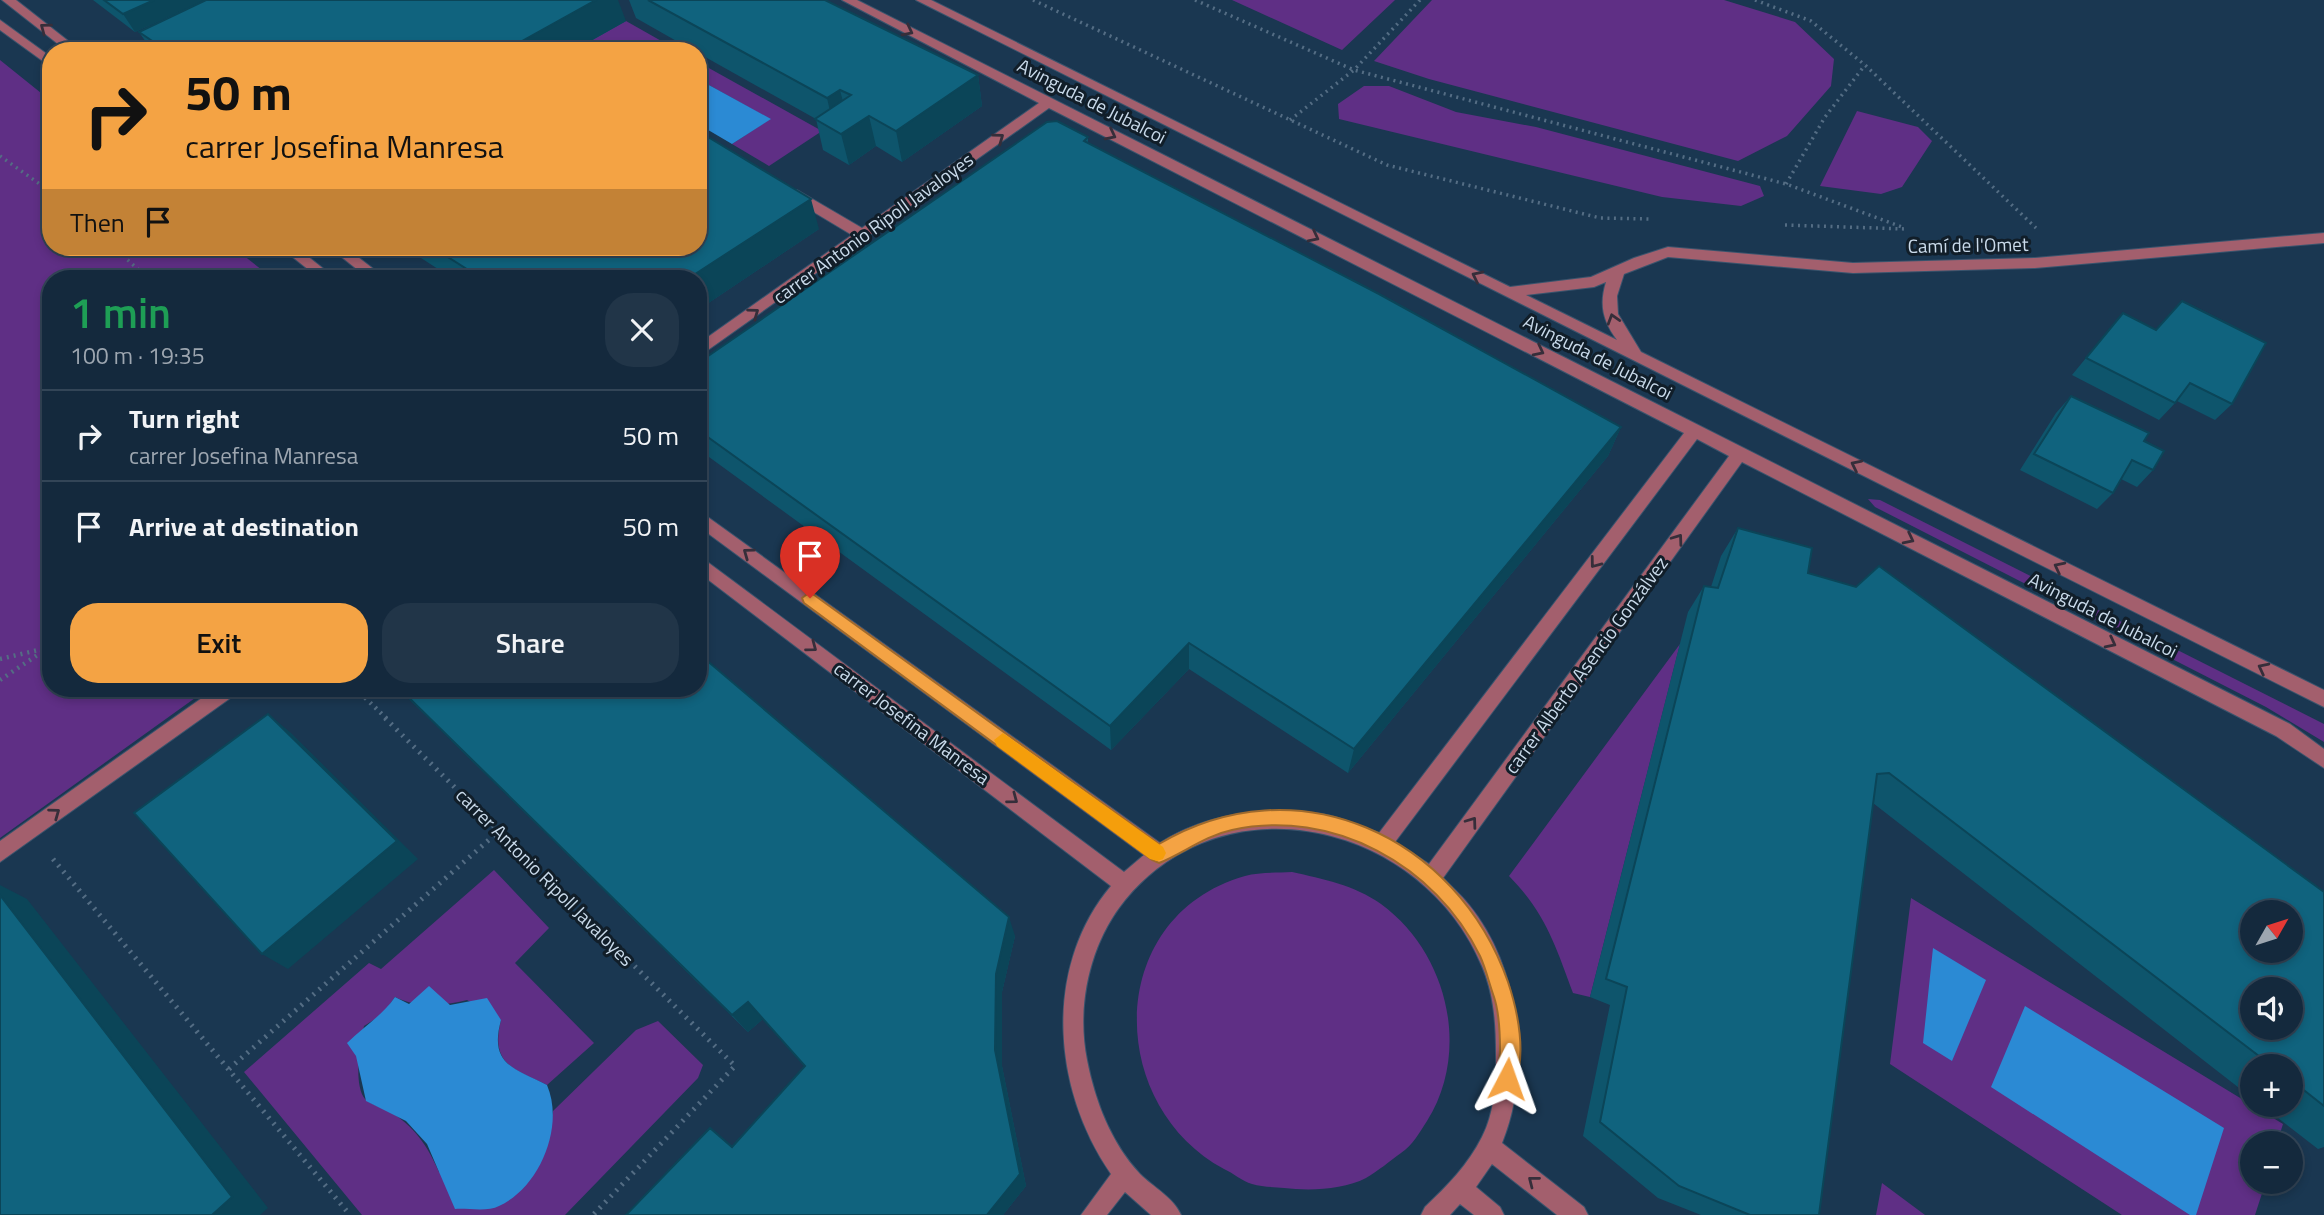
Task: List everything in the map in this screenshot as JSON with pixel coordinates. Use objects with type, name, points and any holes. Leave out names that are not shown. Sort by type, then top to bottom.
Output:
[{"type":"street","name":"Avinguda de Jubalcoi","points":[[848,0],[2284,730],[2324,760]]},
{"type":"street","name":"Avinguda de Jubalcoi","points":[[922,0],[2324,699]]},
{"type":"street","points":[[15,2],[64,42]]},
{"type":"street","points":[[0,24],[42,56]]},
{"type":"street","name":"carrer Antonio Ripoll Javaloyes","points":[[707,346],[1047,103]]},
{"type":"street","points":[[781,186],[863,235]]},
{"type":"street","name":"Camí de l'Omet","points":[[1508,292],[1594,282],[1639,261],[1668,252],[1853,268],[2070,260],[2324,238]]},
{"type":"street","points":[[299,256],[317,270]]},
{"type":"street","points":[[348,256],[366,270]]},
{"type":"street","points":[[1617,273],[1607,295],[1614,327],[1641,358]]},
{"type":"street","points":[[1383,843],[1695,430]]},
{"type":"street","name":"carrer Alberto Asencio Gonzálvez","points":[[1432,877],[1740,453]]},
{"type":"street","name":"carrer Josefina Manresa","points":[[707,524],[1159,855]]},
{"type":"street","name":"carrer Josefina Manresa","points":[[707,569],[1125,884]]},
{"type":"street","points":[[0,853],[217,697]]},
{"type":"street","points":[[1169,1215],[1125,1174],[1089,1110],[1074,1057],[1074,995],[1092,934],[1125,884],[1159,855],[1189,836],[1232,822],[1283,817],[1330,823],[1383,843],[1432,877],[1460,907],[1488,951],[1505,1001],[1510,1052],[1503,1107],[1489,1147],[1460,1189],[1433,1215]]},
{"type":"street","points":[[1489,1147],[1576,1215]]},
{"type":"street","points":[[1093,1215],[1125,1174]]},
{"type":"street","points":[[1460,1189],[1492,1215]]},
{"type":"path","points":[[1033,0],[1387,165],[1600,218],[1656,220]]},
{"type":"path","points":[[1195,0],[1354,71],[1786,184],[1908,229],[1782,224]]},
{"type":"path","points":[[1290,120],[1354,71],[1420,0]]},
{"type":"path","points":[[1755,0],[1811,21],[1865,65],[2070,260]]},
{"type":"path","points":[[1786,184],[1825,117],[1865,65]]},
{"type":"path","points":[[0,156],[42,186]]},
{"type":"path","points":[[123,256],[139,270]]},
{"type":"path","points":[[0,659],[42,650]]},
{"type":"path","points":[[0,680],[42,653]]},
{"type":"path","name":"carrer Antonio Ripoll Javaloyes","points":[[364,697],[735,1066],[593,1215]]},
{"type":"path","points":[[31,831],[350,1215]]},
{"type":"path","points":[[229,1069],[499,831]]},
{"type":"shaded area","points":[[1232,0],[1395,0],[1342,50]]},
{"type":"shaded area","points":[[1432,0],[1724,0],[1795,22],[1834,59],[1831,86],[1787,136],[1738,161],[1429,79],[1374,61]]},
{"type":"shaded area","points":[[626,21],[663,42],[588,42]]},
{"type":"shaded area","points":[[0,60],[42,94],[42,256],[244,256],[262,270],[42,270],[42,697],[196,697],[0,838]]},
{"type":"shaded area","points":[[707,67],[822,131],[769,166],[732,144],[770,119],[707,84]]},
{"type":"shaded area","points":[[1364,86],[1389,86],[1456,112],[1536,127],[1760,186],[1764,196],[1741,206],[1662,197],[1339,119],[1338,104]]},
{"type":"shaded area","points":[[1857,111],[1918,127],[1932,141],[1902,187],[1881,194],[1820,186]]},
{"type":"shaded area","points":[[1868,499],[1880,500],[2324,724],[2324,742],[2266,707],[1875,507]]},
{"type":"shaded area","points":[[1680,644],[1590,997],[1573,993],[1541,917],[1509,876]]},
{"type":"shaded area","points":[[494,870],[549,928],[515,963],[594,1043],[547,1085],[507,1063],[499,1046],[501,1020],[467,1000],[431,1005],[403,1001],[395,997],[383,1014],[364,1026],[358,1063],[361,1092],[367,1101],[389,1111],[413,1130],[430,1153],[439,1172],[550,1133],[553,1111],[636,1030],[658,1021],[703,1065],[698,1078],[565,1215],[362,1215],[244,1072],[369,963],[381,969]]},
{"type":"shaded area","points":[[1292,872],[1338,884],[1371,897],[1381,904],[1404,925],[1423,949],[1437,976],[1446,1005],[1448,1064],[1440,1094],[1427,1121],[1405,1150],[1366,1178],[1326,1189],[1256,1185],[1224,1169],[1185,1140],[1157,1102],[1141,1059],[1137,1014],[1145,969],[1166,930],[1199,897],[1245,876]]},
{"type":"shaded area","points":[[1911,898],[2240,1098],[2240,1117],[2271,1117],[2283,1124],[2281,1131],[2240,1131],[2240,1194],[2262,1194],[2255,1215],[2122,1215],[1890,1064]]},
{"type":"shaded area","points":[[1882,1183],[1925,1215],[1876,1215]]},
{"type":"water","points":[[707,84],[771,119],[732,144],[707,129]]},
{"type":"water","points":[[1933,948],[1986,980],[1952,1061],[1923,1043]]},
{"type":"water","points":[[429,986],[450,1005],[487,998],[501,1020],[498,1046],[501,1055],[514,1069],[547,1085],[552,1102],[550,1137],[537,1171],[513,1197],[494,1208],[455,1209],[427,1144],[406,1121],[366,1101],[356,1056],[347,1043],[395,997],[409,1004]]},
{"type":"water","points":[[2025,1006],[2224,1128],[2196,1215],[2190,1215],[1991,1087]]},
{"type":"building","points":[[104,0],[154,0],[123,14]]},
{"type":"building","points":[[206,0],[596,0],[520,42],[154,42],[139,32]]},
{"type":"building","points":[[648,0],[825,0],[978,75],[896,131],[869,116],[841,134],[815,119],[851,95],[840,90],[827,98]]},
{"type":"building","points":[[1057,121],[1088,137],[1084,141],[1379,294],[1621,427],[1354,749],[1189,643],[1110,726],[707,436],[707,357],[1047,122]]},
{"type":"building","points":[[707,136],[811,199],[701,270],[468,270],[446,256],[707,256]]},
{"type":"building","points":[[2182,301],[2266,343],[2232,404],[2190,383],[2175,403],[2086,358],[2123,313],[2156,330]]},
{"type":"building","points":[[2071,396],[2149,433],[2144,441],[2164,451],[2153,470],[2132,460],[2113,493],[2034,454]]},
{"type":"building","points":[[1738,528],[1812,548],[1808,573],[1856,587],[1879,566],[2324,892],[2324,1106],[2303,1089],[2303,1054],[2256,1054],[1889,773],[1877,774],[1819,1215],[1750,1215],[1679,1186],[1600,1122],[1627,987],[1606,979],[1704,586],[1718,588]]},
{"type":"building","points":[[707,661],[1009,917],[996,974],[995,1050],[1020,1174],[987,1215],[626,1215],[710,1128],[732,1147],[805,1066],[748,1002],[732,1015],[408,697],[707,697]]},
{"type":"building","points":[[268,714],[397,841],[262,954],[134,813]]},
{"type":"building","points":[[0,895],[232,1197],[212,1215],[0,1215]]},
{"type":"slow traffic","points":[[1003,740],[1157,853]]},
{"type":"route","points":[[810,598],[1159,855],[1189,836],[1232,822],[1283,817],[1330,823],[1358,831],[1383,843],[1432,877],[1460,907],[1488,951],[1505,1001],[1510,1052],[1507,1079]]}]
